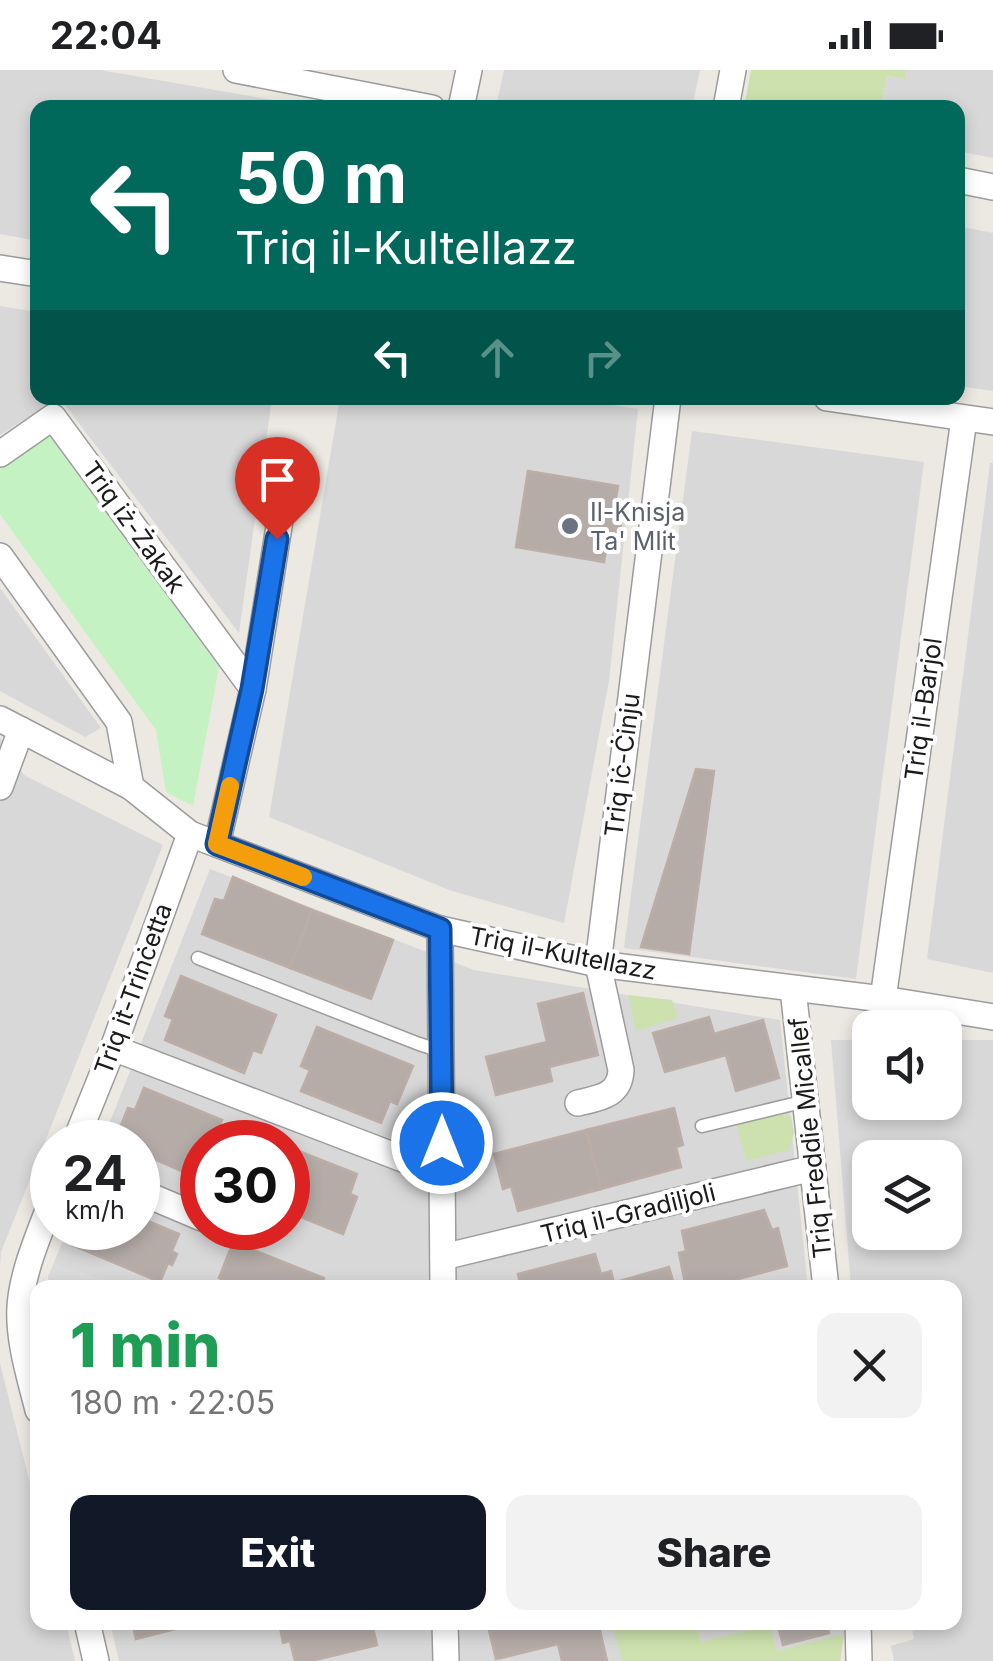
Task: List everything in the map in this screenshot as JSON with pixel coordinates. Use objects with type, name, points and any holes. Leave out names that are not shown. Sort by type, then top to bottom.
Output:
[{"type":"street","points":[[236,70],[391,100]]},
{"type":"street","points":[[463,100],[469,70]]},
{"type":"street","points":[[728,100],[734,70]]},
{"type":"street","points":[[965,181],[993,187]]},
{"type":"street","points":[[0,268],[30,273]]},
{"type":"street","name":"Triq iċ-Ċinju","points":[[578,1103],[605,1096],[620,1082],[621,1070],[598,964],[667,405]]},
{"type":"street","points":[[874,405],[993,422]]},
{"type":"street","name":"Triq iż-Żakak","points":[[0,454],[53,416],[252,689]]},
{"type":"street","name":"Triq il-Barjol","points":[[883,999],[964,418]]},
{"type":"street","points":[[217,844],[252,689],[289,464]]},
{"type":"street","points":[[0,556],[119,722],[131,787]]},
{"type":"street","points":[[0,787],[10,725]]},
{"type":"street","name":"Triq il-Kultellazz","points":[[10,725],[131,787],[190,834],[440,929],[598,964],[883,999],[993,1017]]},
{"type":"street","name":"Triq it-Trinċetta","points":[[84,1120],[190,834]]},
{"type":"street","points":[[440,929],[443,1280]]},
{"type":"street","name":"Triq Freddie Micallef","points":[[794,989],[813,1168],[820,1280]]},
{"type":"street","points":[[112,1048],[442,1174]]},
{"type":"street","name":"Triq il-Gradiljoli","points":[[442,1257],[813,1168]]},
{"type":"street","points":[[30,1378],[20,1308],[33,1250]]},
{"type":"street","points":[[89,1630],[96,1661]]},
{"type":"street","points":[[443,1660],[445,1630]]},
{"type":"street","points":[[858,1630],[859,1661]]},
{"type":"lane","points":[[198,958],[441,1051]]},
{"type":"lane","points":[[702,1126],[806,1101]]},
{"type":"shaded area","points":[[0,70],[100,70],[273,100],[30,100],[30,240],[0,234]]},
{"type":"shaded area","points":[[504,70],[700,70],[694,100],[498,100]]},
{"type":"shaded area","points":[[907,70],[993,70],[993,158],[965,152],[965,100],[882,100],[887,76],[905,79]]},
{"type":"shaded area","points":[[965,227],[993,233],[993,391],[965,387]]},
{"type":"shaded area","points":[[0,306],[30,311],[30,405],[48,405],[0,435]]},
{"type":"shaded area","points":[[65,405],[271,405],[239,633]]},
{"type":"shaded area","points":[[339,405],[613,405],[638,409],[609,681],[564,923],[452,891],[269,817]]},
{"type":"shaded area","points":[[692,431],[924,462],[856,979],[624,948]]},
{"type":"shaded area","points":[[993,463],[993,973],[927,959]]},
{"type":"shaded area","points":[[0,588],[101,728],[85,737],[0,691]]},
{"type":"shaded area","points":[[0,738],[24,775],[163,845],[54,1120],[30,1120],[30,1179],[1,1252],[0,1266]]},
{"type":"shaded area","points":[[210,869],[474,970],[780,1020],[807,1280],[48,1277],[59,1250],[160,1250],[160,1120],[111,1120]]},
{"type":"shaded area","points":[[831,1040],[852,1040],[852,1120],[962,1120],[962,1040],[993,1040],[993,1661],[894,1661],[891,1646],[914,1639],[912,1630],[962,1630],[962,1280],[850,1280]]},
{"type":"shaded area","points":[[54,1263],[103,1280],[48,1280]]},
{"type":"shaded area","points":[[0,1363],[30,1483],[30,1630],[68,1630],[75,1661],[0,1661]]},
{"type":"shaded area","points":[[112,1630],[844,1630],[844,1634],[840,1661],[119,1661]]},
{"type":"green space","points":[[751,70],[907,70],[905,79],[887,76],[882,100],[745,100]]},
{"type":"green space","points":[[49,434],[219,667],[193,806],[166,792],[156,730],[0,514],[0,469]]},
{"type":"green space","points":[[628,995],[672,1000],[678,1018],[636,1031]]},
{"type":"green space","points":[[777,1113],[791,1116],[794,1133],[789,1150],[746,1161],[736,1124]]},
{"type":"green space","points":[[614,1630],[698,1630],[701,1642],[750,1630],[771,1630],[777,1651],[844,1634],[840,1661],[622,1661]]},
{"type":"building","name":"Il-Knisja Ta' Mlit","points":[[528,471],[618,486],[614,509],[623,511],[618,543],[607,542],[604,562],[516,547]]},
{"type":"building","points":[[696,769],[714,771],[689,954],[641,947]]},
{"type":"building","points":[[233,877],[312,910],[290,968],[202,934],[215,899],[224,901]]},
{"type":"building","points":[[312,910],[393,940],[371,999],[290,968]]},
{"type":"building","points":[[181,976],[276,1015],[261,1053],[253,1050],[244,1073],[165,1040],[173,1019],[165,1016]]},
{"type":"building","points":[[583,993],[598,1055],[549,1067],[552,1081],[496,1095],[486,1057],[547,1042],[538,1004]]},
{"type":"building","points":[[709,1017],[714,1034],[763,1020],[779,1078],[736,1091],[726,1055],[665,1072],[653,1033]]},
{"type":"building","points":[[317,1027],[413,1066],[397,1104],[390,1101],[381,1123],[301,1091],[310,1070],[301,1066]]},
{"type":"building","points":[[144,1088],[222,1120],[180,1120],[180,1170],[160,1162],[160,1120],[123,1120],[128,1108],[135,1110]]},
{"type":"building","points":[[674,1108],[683,1145],[676,1147],[681,1167],[601,1189],[586,1130]]},
{"type":"building","points":[[586,1130],[601,1189],[518,1211],[511,1186],[503,1189],[494,1154]]},
{"type":"building","points":[[310,1156],[357,1174],[350,1194],[357,1197],[343,1234],[310,1221]]},
{"type":"building","points":[[764,1210],[772,1230],[778,1228],[787,1266],[734,1280],[684,1280],[679,1253],[686,1251],[682,1231]]},
{"type":"building","points":[[160,1226],[179,1234],[172,1251],[177,1254],[172,1265],[168,1263],[161,1280],[84,1250],[160,1250]]},
{"type":"building","points":[[230,1250],[253,1250],[324,1278],[323,1280],[219,1278]]},
{"type":"building","points":[[595,1254],[601,1274],[611,1271],[613,1280],[519,1280],[518,1274]]},
{"type":"building","points":[[669,1267],[673,1280],[623,1280]]},
{"type":"building","points":[[134,1630],[171,1630],[136,1639]]},
{"type":"building","points":[[281,1630],[373,1630],[377,1645],[311,1661],[295,1661],[290,1641],[283,1643]]},
{"type":"building","points":[[489,1630],[600,1630],[607,1661],[562,1661],[558,1644],[496,1659]]},
{"type":"building","points":[[779,1630],[828,1630],[829,1633],[783,1645]]},
{"type":"slow traffic","points":[[230,786],[217,844],[303,877]]},
{"type":"place","name":"Il-Knisja Ta' Mlit","points":[[570,526]]},
{"type":"route","points":[[277,539],[252,689],[217,844],[440,929],[442,1143]]}]
